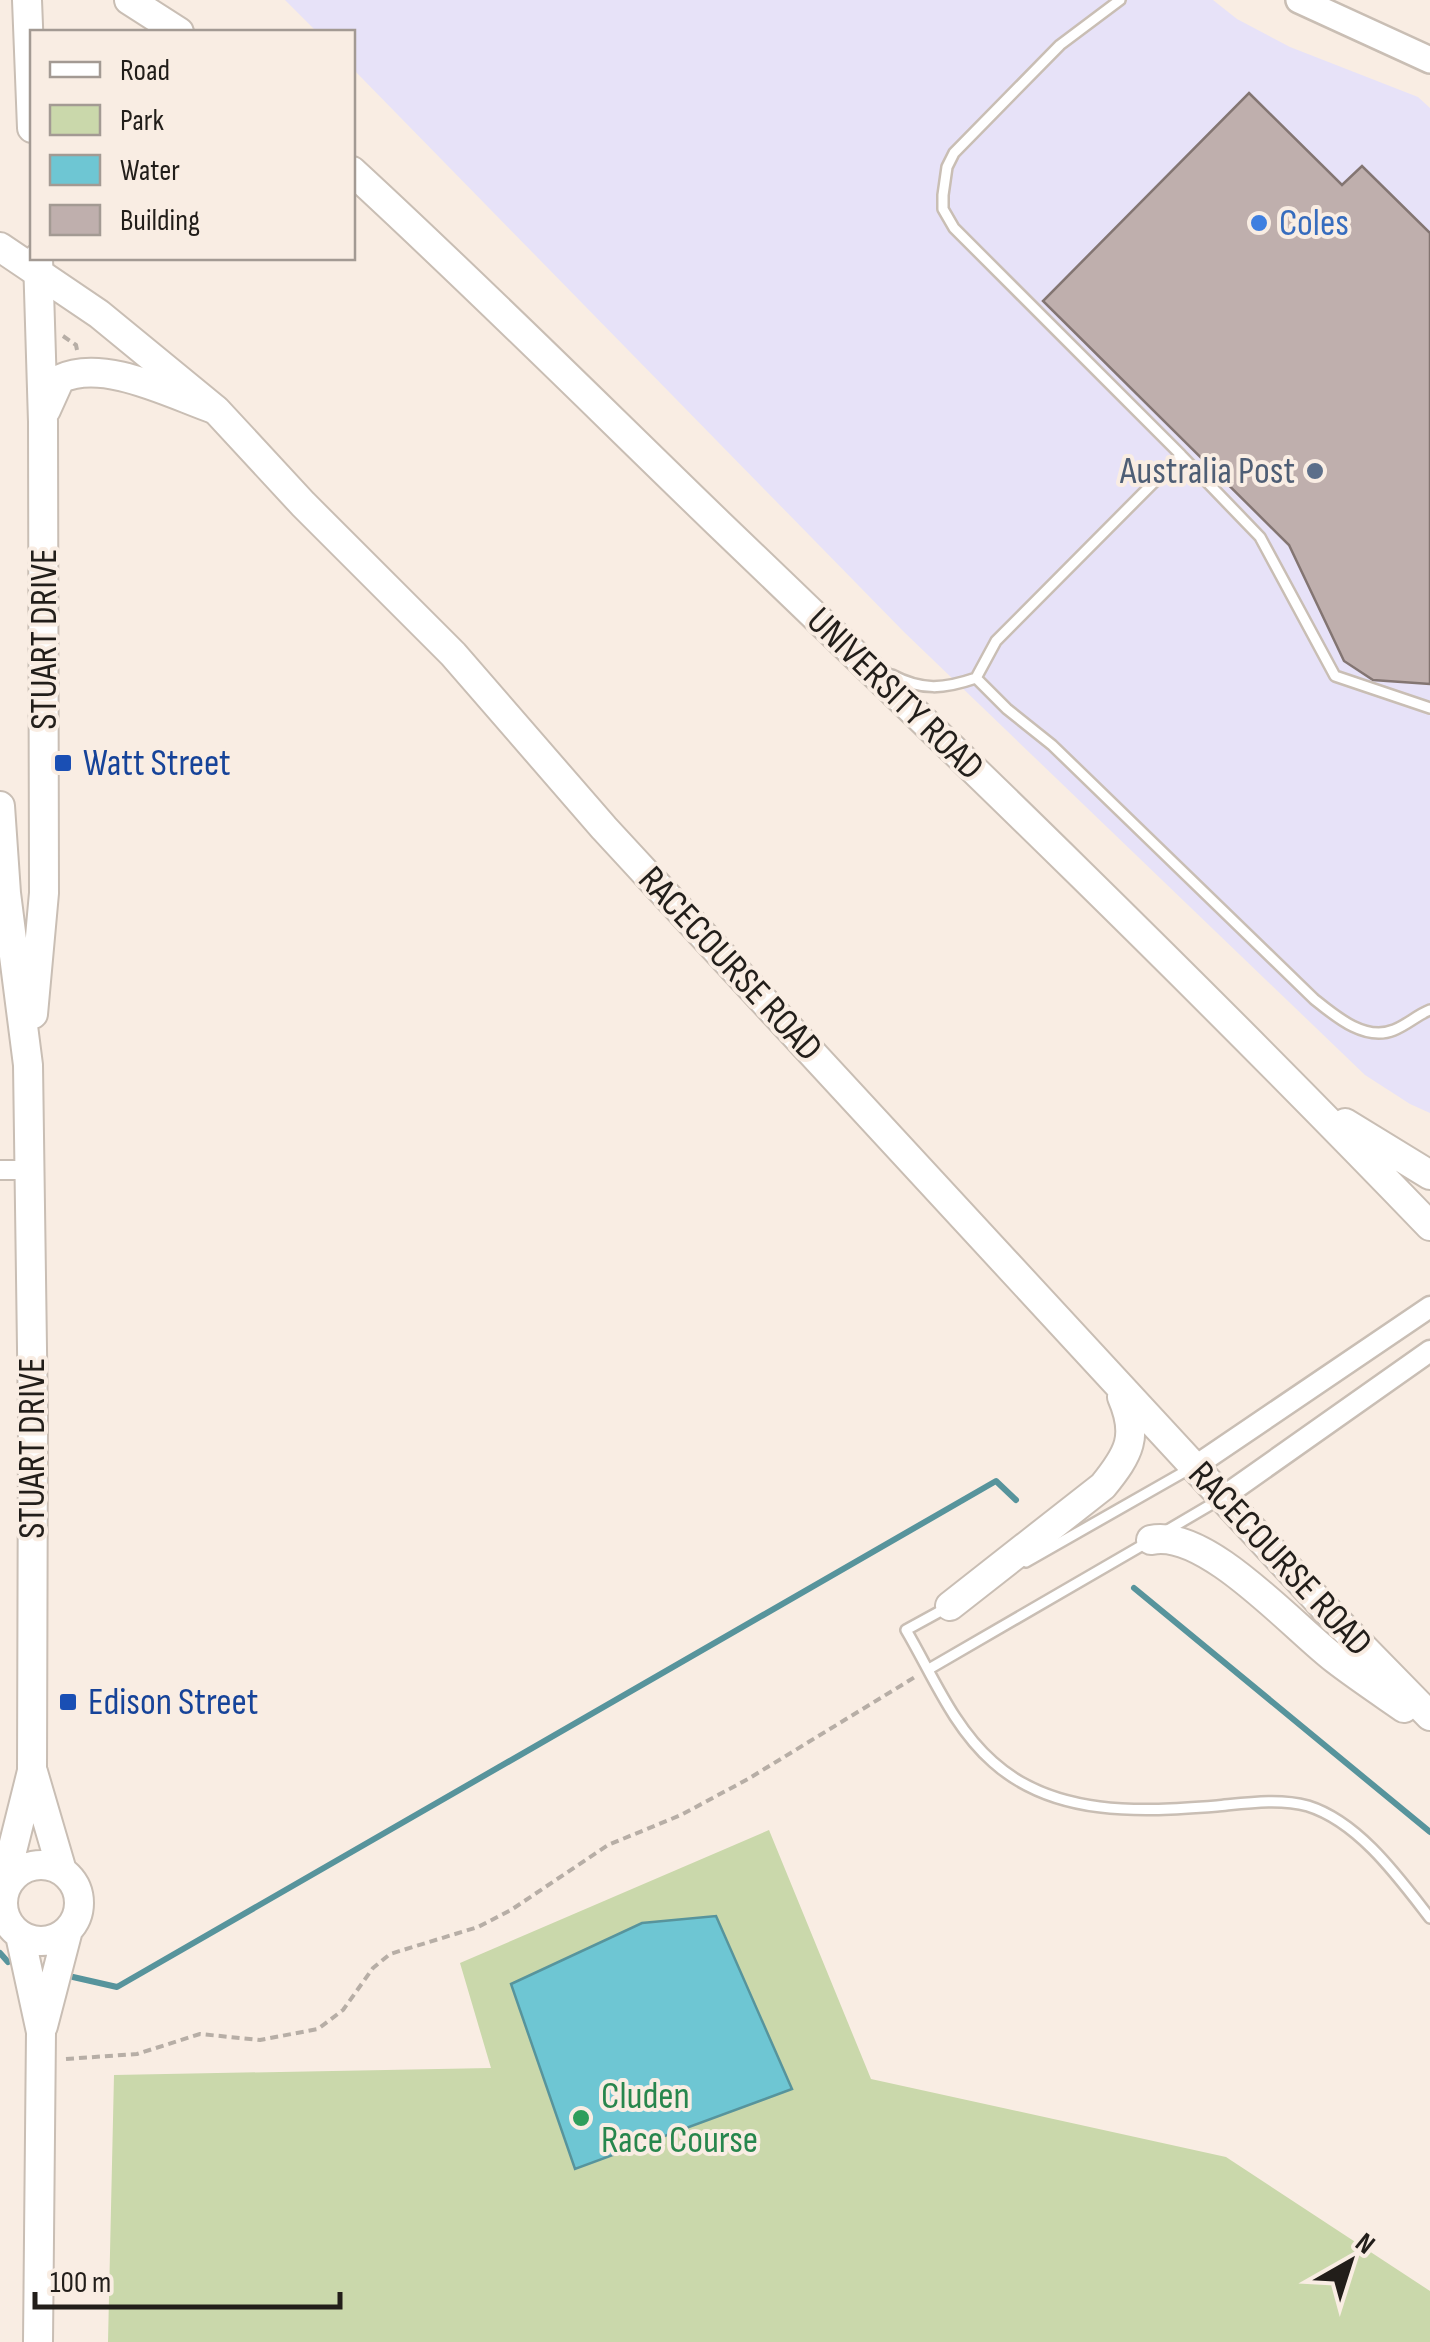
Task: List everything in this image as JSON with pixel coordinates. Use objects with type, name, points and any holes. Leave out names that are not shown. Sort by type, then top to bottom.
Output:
[{"type":"main road","points":[[27,0],[30,77]]},
{"type":"main road","points":[[129,0],[177,30]]},
{"type":"main road","points":[[1299,0],[1430,60]]},
{"type":"main road","name":"UNIVERSITY ROAD","points":[[355,174],[482,291],[858,657],[1310,1101],[1430,1226]]},
{"type":"main road","name":"RACECOURSE ROAD","points":[[0,246],[39,265],[216,410],[303,504],[453,654],[604,828],[1334,1618],[1430,1716]]},
{"type":"main road","name":"STUART DRIVE","points":[[28,1065],[44,893],[44,422],[39,265]]},
{"type":"main road","points":[[44,422],[49,398],[60,379],[85,371],[115,374],[216,410]]},
{"type":"main road","name":"STUART DRIVE","points":[[0,806],[6,894],[28,1065],[30,1170],[32,1771],[5,1885]]},
{"type":"main road","points":[[1310,1101],[1430,1175]]},
{"type":"main road","points":[[950,1606],[1090,1499],[1112,1475],[1133,1427],[1116,1383]]},
{"type":"main road","points":[[1150,1540],[1174,1540],[1210,1556],[1335,1659],[1430,1726]]},
{"type":"main road","name":"STUART DRIVE","points":[[32,1771],[62,1871]]},
{"type":"main road","points":[[38,2342],[41,2032],[79,1900],[76,1888],[62,1871],[40,1864],[28,1866],[5,1885],[2,1908],[41,2032]]},
{"type":"main road","points":[[10,1929],[45,1941],[68,1930]]},
{"type":"street","points":[[0,1170],[30,1170]]},
{"type":"street","points":[[1194,1467],[1430,1306]]},
{"type":"street","points":[[1224,1497],[1430,1351]]},
{"type":"lane","points":[[1120,0],[1060,45],[954,153],[943,181],[944,209],[954,228],[1260,538],[1335,676],[1430,708]]},
{"type":"lane","points":[[858,657],[907,683],[928,688],[950,687],[976,678],[996,642],[1181,455]]},
{"type":"lane","points":[[976,678],[1052,745],[1314,999],[1342,1021],[1368,1032],[1389,1033],[1430,1010]]},
{"type":"lane","points":[[1194,1467],[906,1630],[964,1733],[994,1764],[1032,1788],[1076,1804],[1128,1810],[1280,1802],[1308,1806],[1330,1816],[1386,1864],[1430,1918]]},
{"type":"lane","points":[[929,1668],[1224,1497]]},
{"type":"path","points":[[58,333],[76,345]]},
{"type":"path","points":[[78,336],[78,359]]},
{"type":"path","points":[[41,2062],[136,2054],[200,2034],[260,2040],[318,2029],[344,2010],[373,1968],[390,1954],[478,1927],[511,1910],[608,1846],[681,1815],[748,1779],[929,1668]]},
{"type":"shaded area","points":[[285,0],[1213,0],[1237,19],[1290,47],[1418,97],[1430,108],[1430,1113],[1365,1075],[904,632],[355,71],[355,30],[315,30]]},
{"type":"green space","name":"Cluden Race Course","points":[[769,1830],[871,2079],[1226,2157],[1430,2291],[1430,2342],[108,2342],[114,2075],[491,2068],[460,1963]]},
{"type":"water","points":[[716,1916],[792,2089],[575,2169],[511,1984],[642,1923]]},
{"type":"building","points":[[1249,93],[1342,185],[1362,166],[1430,233],[1430,684],[1373,680],[1344,661],[1289,545],[1043,301]]},
{"type":"waterway","points":[[73,1977],[117,1987],[996,1481],[1016,1500]]},
{"type":"waterway","points":[[1134,1588],[1430,1832]]},
{"type":"waterway","points":[[0,1953],[8,1962]]},
{"type":"place","name":"Coles","points":[[1259,223]]},
{"type":"place","name":"Australia Post","points":[[1315,471]]},
{"type":"place","name":"Watt Street","points":[[63,763]]},
{"type":"place","name":"Edison Street","points":[[68,1702]]},
{"type":"place","name":"Cluden Race Course","points":[[581,2118]]}]
